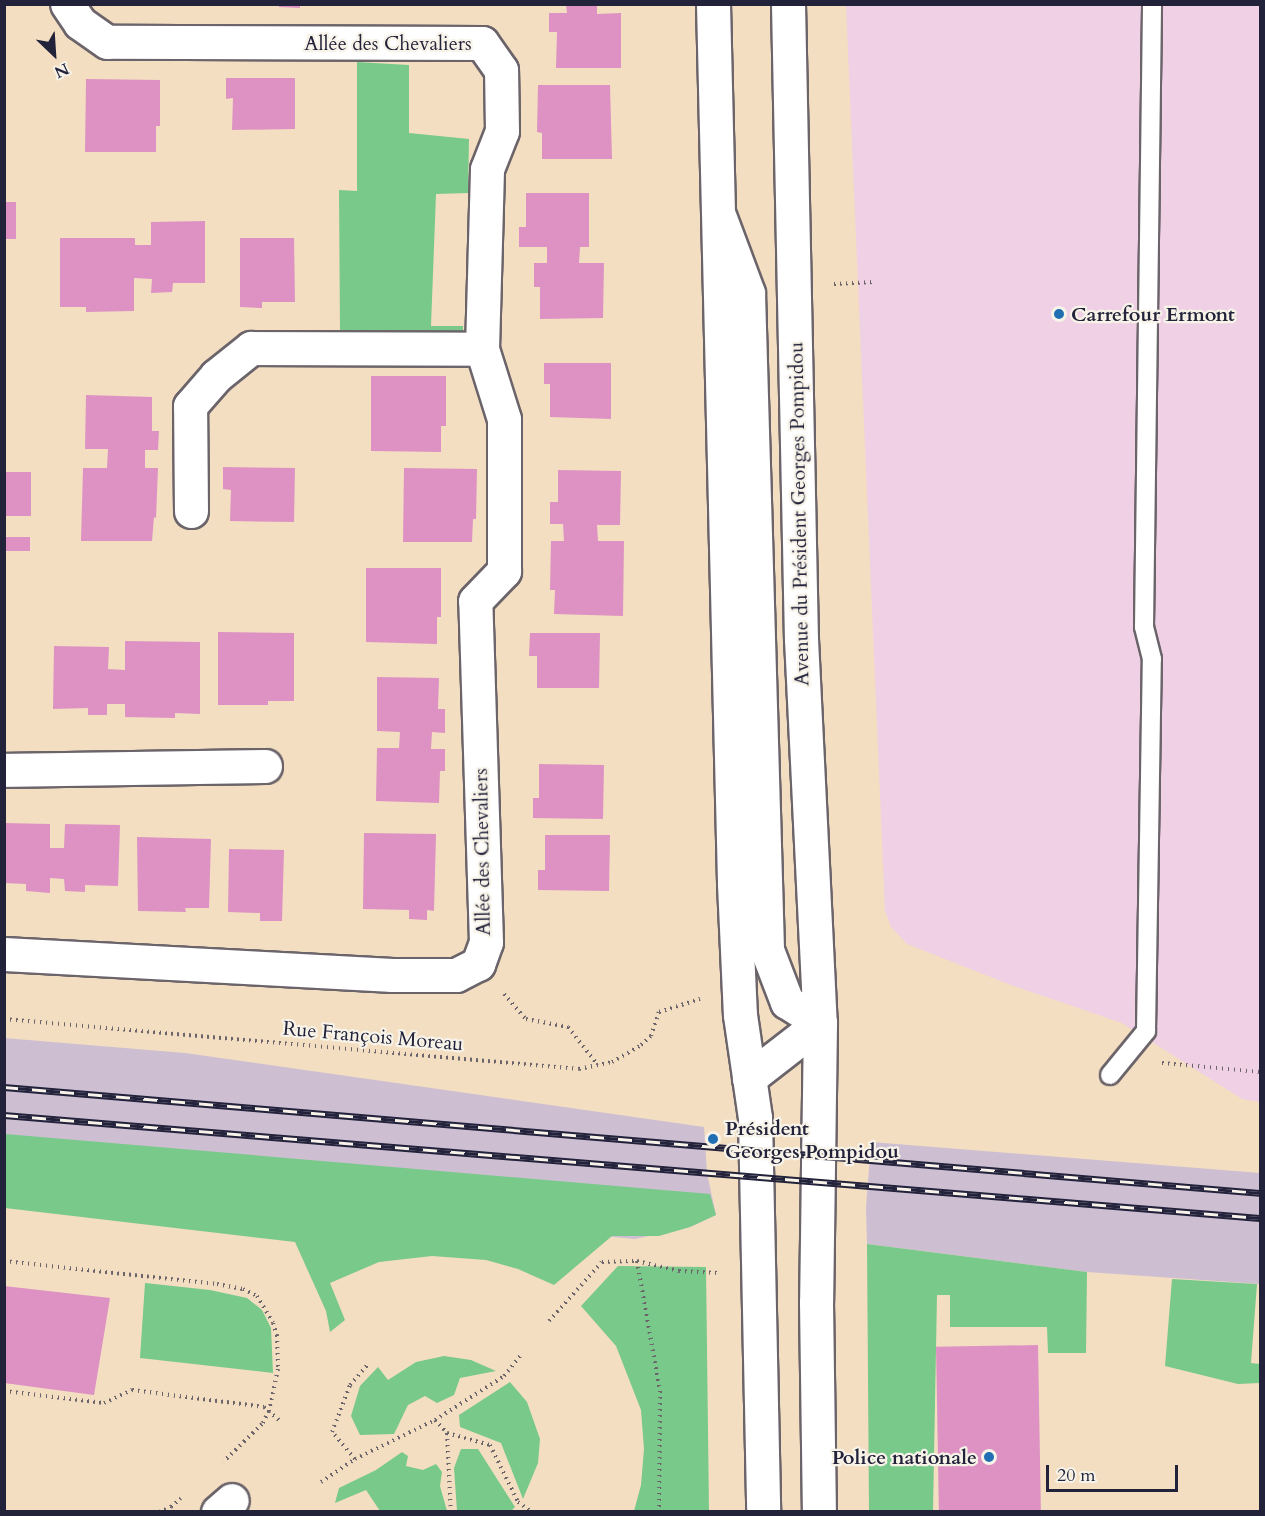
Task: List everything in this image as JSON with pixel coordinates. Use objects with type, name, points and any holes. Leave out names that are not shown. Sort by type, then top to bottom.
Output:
[{"type":"street","name":"Allée des Chevaliers","points":[[4,954],[392,975],[456,975],[478,964],[486,942],[475,601],[504,571],[504,419],[482,349],[487,168],[502,131],[501,69],[482,43],[106,42],[80,23],[67,4]]},
{"type":"street","points":[[713,4],[734,884],[740,1015],[755,1118],[763,1512]]},
{"type":"street","name":"Avenue du Président Georges Pompidou","points":[[789,4],[801,639],[819,1023],[816,1302],[819,1512]]},
{"type":"street","points":[[718,213],[748,292],[767,951],[787,1002],[819,1023],[749,1078]]},
{"type":"street","points":[[191,511],[190,406],[216,376],[250,348],[482,349]]},
{"type":"street","points":[[4,770],[265,766]]},
{"type":"lane","points":[[1110,1075],[1146,1031],[1152,659],[1144,627],[1149,428],[1152,4]]},
{"type":"path","points":[[827,284],[873,282]]},
{"type":"path","points":[[478,964],[526,1019],[568,1026],[598,1065]]},
{"type":"path","name":"Rue François Moreau","points":[[4,1019],[579,1069],[612,1062],[641,1045],[651,1035],[659,1012],[711,996]]},
{"type":"path","points":[[1158,1062],[1260,1072]]},
{"type":"path","points":[[4,1261],[217,1284],[243,1289],[257,1296],[267,1310],[276,1335],[278,1369],[268,1411],[253,1435],[220,1464]]},
{"type":"path","points":[[637,1261],[660,1391],[659,1512]]},
{"type":"path","points":[[549,1321],[602,1262],[637,1261],[679,1271],[722,1274]]},
{"type":"path","points":[[321,1482],[355,1459],[435,1420],[504,1376],[520,1356]]},
{"type":"path","points":[[355,1459],[332,1432],[350,1385],[369,1363]]},
{"type":"path","points":[[4,1391],[104,1403],[132,1390],[264,1407],[279,1420]]},
{"type":"path","points":[[435,1420],[447,1432],[490,1446],[518,1502],[532,1512]]},
{"type":"path","points":[[447,1432],[451,1512]]},
{"type":"path","points":[[159,1512],[171,1507],[188,1493]]},
{"type":"shaded area","name":"Carrefour Ermont","points":[[846,5],[1260,5],[1260,1102],[1242,1099],[1122,1023],[1011,985],[907,944],[891,927],[885,911]]},
{"type":"shaded area","points":[[4,1038],[185,1053],[704,1127],[707,1173],[716,1215],[690,1227],[635,1239],[5,1181]]},
{"type":"shaded area","points":[[871,1142],[1260,1173],[1260,1284],[1087,1272],[867,1244],[866,1208]]},
{"type":"green space","points":[[357,62],[409,65],[409,133],[469,139],[468,193],[436,194],[431,326],[463,326],[463,336],[340,335],[339,190],[357,191]]},
{"type":"green space","points":[[5,1134],[710,1194],[716,1215],[690,1227],[659,1236],[612,1236],[554,1285],[518,1269],[486,1260],[432,1256],[379,1262],[330,1283],[345,1320],[330,1332],[326,1311],[295,1242],[5,1208]]},
{"type":"green space","points":[[867,1244],[1087,1272],[1086,1353],[1048,1353],[1047,1327],[950,1327],[950,1295],[937,1295],[933,1511],[869,1511]]},
{"type":"green space","points":[[618,1266],[706,1267],[709,1511],[634,1511],[641,1485],[644,1449],[641,1410],[616,1346],[581,1306]]},
{"type":"green space","points":[[1172,1279],[1257,1284],[1251,1363],[1260,1364],[1260,1383],[1238,1384],[1165,1366]]},
{"type":"green space","points":[[145,1283],[210,1290],[247,1298],[262,1310],[271,1328],[273,1373],[140,1358]]},
{"type":"green space","points":[[444,1356],[471,1360],[496,1371],[460,1378],[454,1395],[437,1403],[425,1396],[408,1405],[394,1434],[360,1435],[351,1416],[360,1386],[378,1367],[388,1380],[416,1362]]},
{"type":"green space","points":[[510,1382],[527,1402],[540,1439],[538,1463],[523,1499],[501,1443],[460,1427],[459,1415]]},
{"type":"green space","points":[[461,1449],[478,1449],[515,1507],[511,1511],[457,1511],[454,1468]]},
{"type":"green space","points":[[402,1452],[408,1456],[406,1466],[423,1470],[436,1464],[442,1472],[440,1486],[447,1511],[380,1511],[366,1490],[335,1503],[339,1488],[376,1470]]},
{"type":"building","points":[[279,4],[300,4],[300,8],[279,7]]},
{"type":"building","points":[[566,4],[597,4],[597,14],[621,13],[621,68],[556,68],[557,32],[549,32],[549,13],[567,13]]},
{"type":"building","points":[[226,78],[295,78],[295,129],[232,130],[233,98],[226,99]]},
{"type":"building","points":[[86,79],[160,80],[160,126],[156,126],[156,152],[85,152]]},
{"type":"building","points":[[538,85],[610,85],[612,159],[542,159],[542,133],[537,132]]},
{"type":"building","points":[[526,193],[589,193],[589,247],[580,247],[579,263],[604,263],[603,318],[540,319],[540,287],[534,287],[534,263],[547,263],[547,247],[519,247],[519,227],[526,227]]},
{"type":"building","points":[[4,202],[16,202],[16,239],[4,239]]},
{"type":"building","points":[[205,221],[205,283],[173,283],[172,292],[151,293],[152,279],[134,278],[134,311],[86,312],[86,307],[60,307],[60,238],[135,238],[135,245],[151,245],[151,222]]},
{"type":"building","points":[[240,238],[294,238],[295,302],[262,302],[262,308],[240,307]]},
{"type":"building","points":[[544,363],[611,363],[611,419],[550,417],[550,384],[544,384]]},
{"type":"building","points":[[371,376],[446,376],[446,426],[441,426],[441,452],[371,451]]},
{"type":"building","points":[[86,395],[152,397],[152,431],[159,431],[158,450],[145,450],[145,468],[158,468],[156,518],[154,517],[152,541],[81,541],[83,468],[107,468],[108,449],[85,449]]},
{"type":"building","points":[[223,467],[295,468],[294,522],[230,521],[231,490],[223,489]]},
{"type":"building","points":[[404,468],[477,469],[476,519],[473,519],[472,542],[403,542]]},
{"type":"building","points":[[558,470],[621,471],[620,525],[597,525],[598,541],[624,541],[623,616],[554,614],[555,590],[550,590],[551,541],[564,541],[563,524],[550,524],[550,502],[558,502]]},
{"type":"building","points":[[4,472],[31,472],[31,516],[4,516]]},
{"type":"building","points":[[4,537],[30,537],[30,551],[4,551]]},
{"type":"building","points":[[366,568],[441,568],[441,617],[437,617],[437,644],[366,642]]},
{"type":"building","points":[[218,632],[294,633],[294,701],[268,701],[268,705],[218,705]]},
{"type":"building","points":[[530,633],[600,633],[599,688],[537,688],[537,656],[529,656]]},
{"type":"building","points":[[125,641],[200,642],[200,714],[175,713],[175,718],[125,717],[125,704],[107,704],[107,715],[88,715],[88,708],[53,709],[54,646],[109,647],[108,669],[125,670]]},
{"type":"building","points":[[377,677],[439,678],[438,709],[445,709],[445,733],[432,732],[431,749],[445,749],[445,771],[440,771],[439,803],[376,801],[377,748],[399,748],[400,732],[377,731]]},
{"type":"building","points":[[539,764],[604,765],[603,819],[533,818],[533,798],[539,798]]},
{"type":"building","points":[[4,823],[50,824],[50,848],[64,848],[65,824],[120,825],[118,886],[85,885],[85,892],[65,891],[64,879],[50,878],[50,893],[26,891],[26,884],[4,883]]},
{"type":"building","points":[[364,833],[436,834],[434,911],[427,910],[427,920],[409,919],[409,910],[363,909]]},
{"type":"building","points":[[545,835],[610,835],[609,891],[538,890],[538,870],[545,870]]},
{"type":"building","points":[[137,837],[211,839],[209,908],[185,908],[186,912],[138,911]]},
{"type":"building","points":[[229,849],[284,850],[282,921],[260,921],[260,913],[228,912]]},
{"type":"building","points":[[4,1286],[110,1298],[94,1395],[4,1383]]},
{"type":"building","name":"Police nationale","points":[[1038,1345],[1041,1512],[939,1512],[936,1347]]},
{"type":"railway","points":[[4,1087],[1260,1193]]},
{"type":"railway","points":[[4,1115],[1260,1218]]},
{"type":"place","name":"Carrefour Ermont","points":[[1059,314]]},
{"type":"place","name":"Président Georges Pompidou","points":[[713,1139]]},
{"type":"place","name":"Police nationale","points":[[989,1457]]}]
